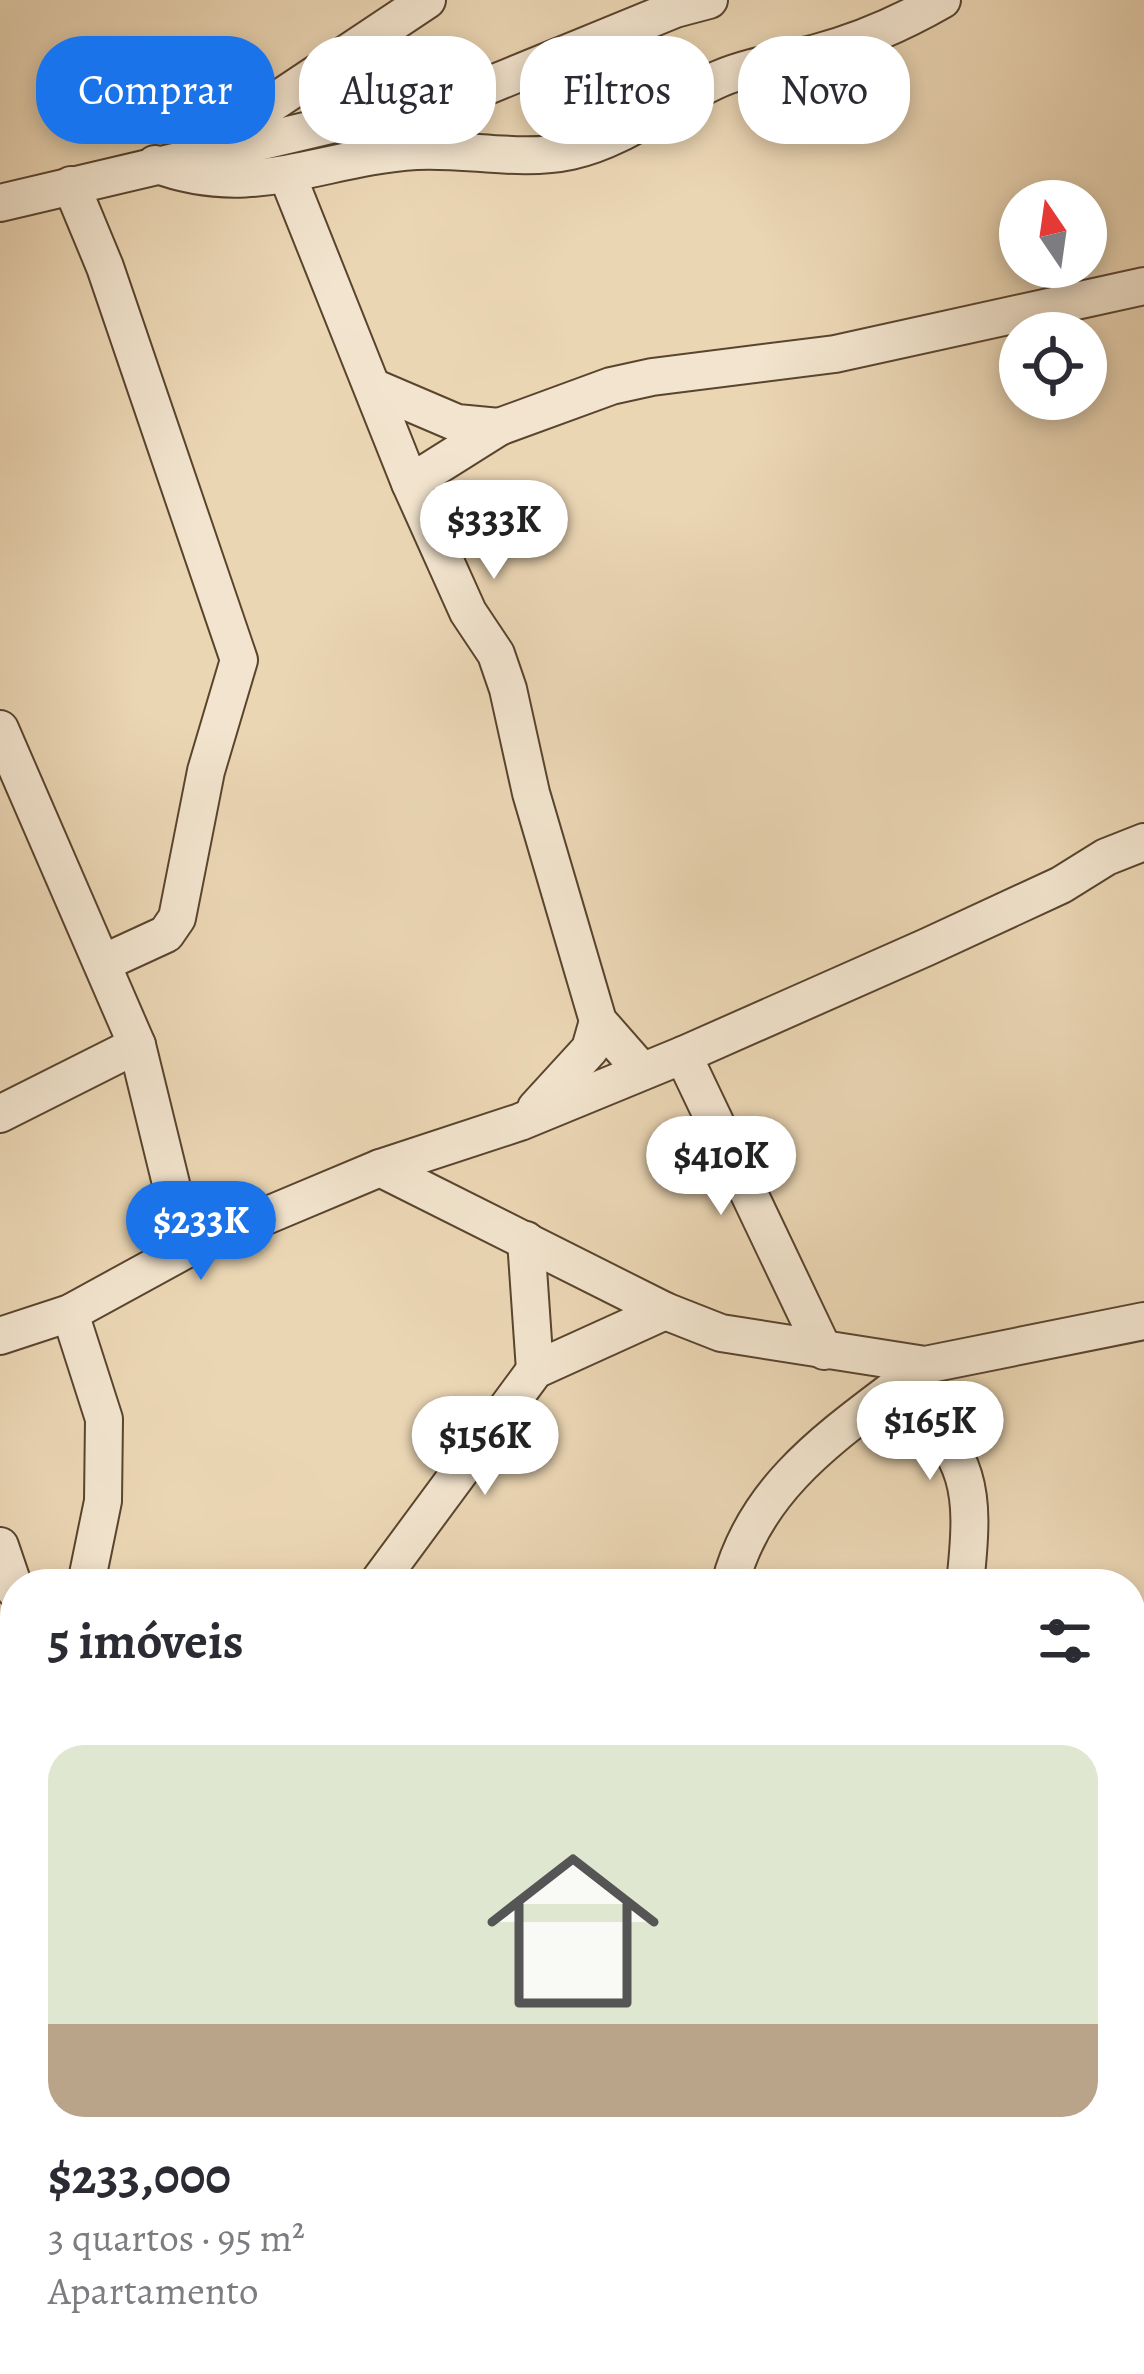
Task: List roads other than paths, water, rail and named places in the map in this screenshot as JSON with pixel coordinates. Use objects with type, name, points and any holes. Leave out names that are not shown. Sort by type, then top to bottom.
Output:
[{"type":"street","points":[[194,155],[375,14],[428,0]]},
{"type":"street","points":[[0,203],[475,91],[709,0]]},
{"type":"street","points":[[155,164],[191,178],[288,177],[418,151],[566,152],[601,142],[722,78],[822,52],[896,26],[942,0]]},
{"type":"street","points":[[288,177],[410,483],[468,613],[488,637],[508,689],[531,793],[598,1021],[641,1070]]},
{"type":"street","points":[[71,184],[105,267],[239,660],[206,770],[177,918],[166,934],[103,963]]},
{"type":"street","points":[[410,483],[500,427],[585,393],[632,381],[835,354],[1144,286]]},
{"type":"street","points":[[375,388],[457,423],[500,427]]},
{"type":"street","points":[[0,729],[136,1045],[188,1249]]},
{"type":"street","points":[[0,1336],[70,1313],[188,1249],[380,1168],[520,1122],[683,1055],[1061,885],[1106,857],[1144,842]]},
{"type":"street","points":[[520,1122],[590,1049],[598,1021]]},
{"type":"street","points":[[0,1114],[136,1045]]},
{"type":"street","points":[[683,1055],[824,1351]]},
{"type":"street","points":[[380,1168],[665,1311],[722,1333],[915,1373],[958,1454],[967,1482],[972,1520],[967,1569]]},
{"type":"street","points":[[526,1240],[535,1370]]},
{"type":"street","points":[[388,1569],[535,1370],[665,1311]]},
{"type":"street","points":[[70,1313],[104,1419],[103,1501],[89,1569]]},
{"type":"street","points":[[734,1569],[738,1552],[765,1506],[794,1467],[915,1373],[1144,1321]]}]
